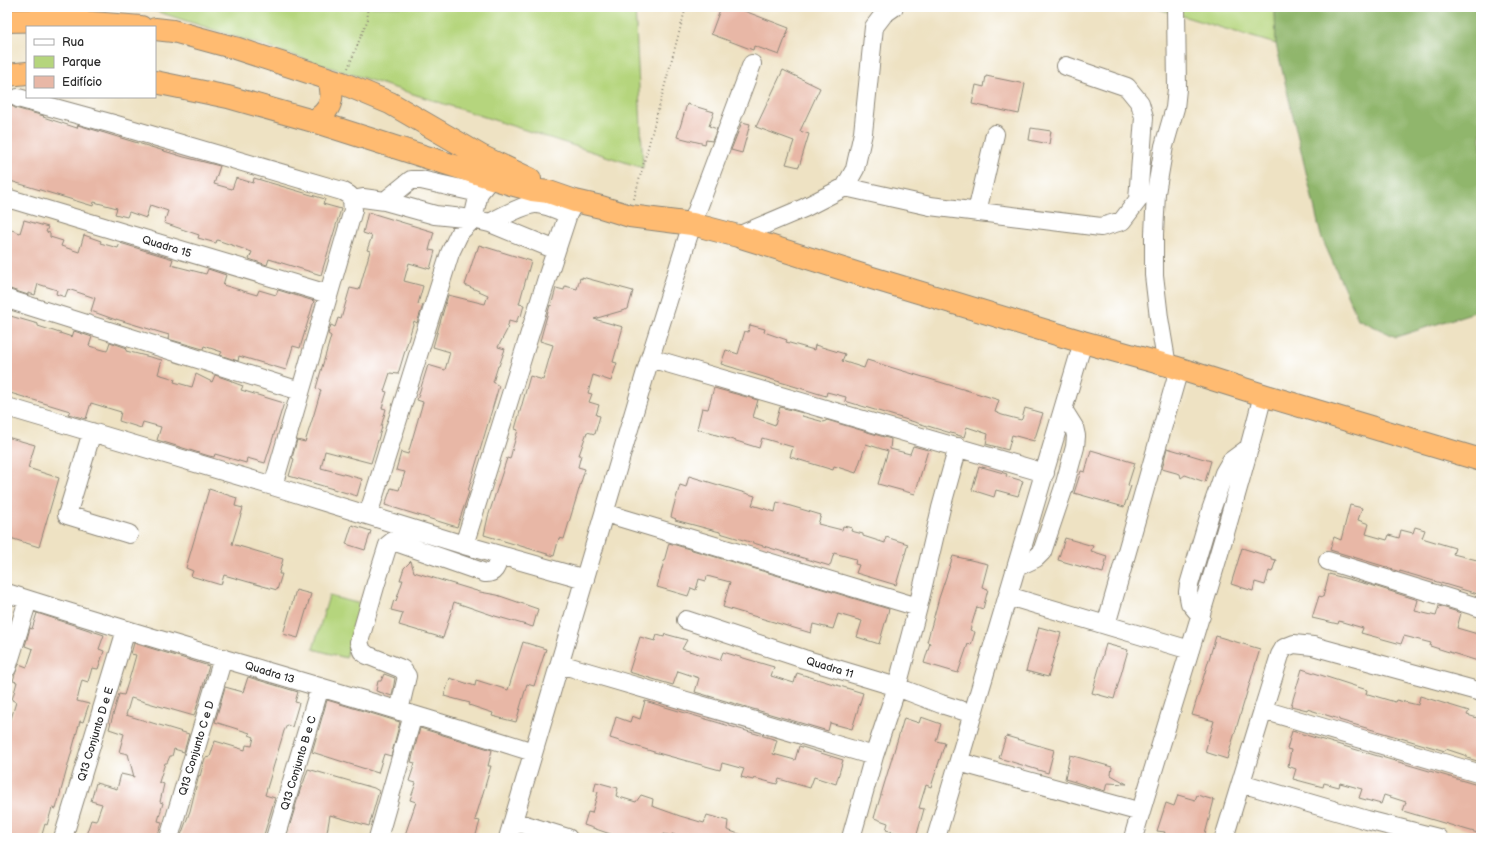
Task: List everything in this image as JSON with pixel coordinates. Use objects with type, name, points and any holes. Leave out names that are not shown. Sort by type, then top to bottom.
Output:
[{"type":"highway","points":[[7,21],[55,20],[129,26]]},
{"type":"highway","points":[[156,29],[173,31],[228,46],[335,80],[390,103],[481,156],[538,183],[571,207],[601,207],[630,216],[692,224],[738,236],[1083,342],[1176,368],[1481,460]]},
{"type":"highway","points":[[7,75],[26,73]]},
{"type":"highway","points":[[313,121],[324,113],[332,100],[332,87],[335,80]]},
{"type":"highway","points":[[156,82],[228,97],[313,121],[485,186],[549,192]]},
{"type":"street","points":[[738,236],[818,201],[845,187],[855,169],[863,133],[874,27],[884,14],[894,7]]},
{"type":"street","points":[[1106,625],[1176,368],[1166,360],[1154,275],[1154,240],[1156,193],[1164,146],[1175,108],[1178,89],[1176,7]]},
{"type":"street","points":[[568,838],[520,831],[533,752],[650,358],[692,224],[752,64]]},
{"type":"street","points":[[845,187],[930,206],[1101,228],[1122,221],[1138,200],[1144,117],[1140,103],[1127,87],[1066,66]]},
{"type":"street","points":[[18,98],[113,124],[342,191],[349,195],[353,206],[350,221],[273,486]]},
{"type":"street","points":[[977,212],[995,134]]},
{"type":"street","points":[[368,515],[450,253],[460,232],[472,219],[485,186],[412,180],[385,201]]},
{"type":"street","name":"Quadra 15","points":[[7,198],[328,294]]},
{"type":"street","points":[[352,200],[363,198],[385,201],[436,215],[472,219],[490,223],[556,250]]},
{"type":"street","points":[[464,545],[556,250],[571,207],[533,204],[502,216],[490,223]]},
{"type":"street","points":[[7,299],[300,391]]},
{"type":"street","points":[[936,838],[1064,411],[1083,342]]},
{"type":"street","points":[[650,358],[1045,472]]},
{"type":"street","points":[[1133,838],[1201,616],[1250,447],[1263,395]]},
{"type":"street","points":[[7,407],[273,486],[464,545],[585,579]]},
{"type":"street","points":[[1017,567],[1036,558],[1042,552],[1064,487],[1075,447],[1076,436],[1074,427],[1064,411]]},
{"type":"street","points":[[92,432],[67,515],[128,534]]},
{"type":"street","points":[[851,838],[874,756],[897,687],[918,607],[932,544],[958,447]]},
{"type":"street","points":[[605,513],[918,607]]},
{"type":"street","points":[[378,838],[406,713],[407,676],[402,669],[367,655],[362,651],[359,642],[388,545],[393,541],[485,573],[490,573],[495,570],[500,555]]},
{"type":"street","points":[[1328,561],[1481,608]]},
{"type":"street","name":"Quadra 13","points":[[7,593],[126,630],[459,728],[533,752]]},
{"type":"street","points":[[1008,596],[1190,650]]},
{"type":"street","points":[[7,668],[28,600]]},
{"type":"street","name":"Quadra 11","points":[[686,620],[804,659],[897,687],[973,714]]},
{"type":"street","name":"Q13 Conjunto D e E","points":[[63,838],[126,630]]},
{"type":"street","points":[[1224,838],[1280,655],[1284,648],[1294,644],[1313,646],[1481,692]]},
{"type":"street","name":"Q13 Conjunto C e D","points":[[169,838],[223,658]]},
{"type":"street","points":[[560,664],[874,756]]},
{"type":"street","name":"Q13 Conjunto B e C","points":[[275,838],[320,687]]},
{"type":"street","points":[[1263,710],[1481,774]]},
{"type":"street","points":[[959,762],[1141,812]]},
{"type":"street","points":[[1241,783],[1367,820],[1438,838]]},
{"type":"path","points":[[335,80],[368,19],[367,7]]},
{"type":"path","points":[[630,216],[686,7]]},
{"type":"green space","points":[[143,7],[635,7],[643,168]]},
{"type":"green space","points":[[1152,7],[1275,7],[1276,44]]},
{"type":"green space","points":[[1275,7],[1481,7],[1481,310],[1396,337],[1358,319],[1321,236],[1276,44]]},
{"type":"green space","points":[[329,596],[361,604],[346,658],[313,649]]},
{"type":"building","points":[[721,7],[734,7],[789,28],[779,55],[754,46],[753,50],[711,34]]},
{"type":"building","points":[[783,70],[820,88],[800,131],[809,134],[799,167],[786,164],[794,141],[756,127]]},
{"type":"building","points":[[986,76],[1025,84],[1019,114],[972,104],[976,85],[984,87]]},
{"type":"building","points":[[7,103],[15,108],[44,116],[43,117],[77,128],[78,125],[184,157],[220,166],[214,184],[232,189],[236,178],[253,183],[254,178],[325,199],[323,204],[341,209],[321,275],[269,259],[267,265],[249,259],[252,252],[217,240],[216,243],[198,238],[199,235],[164,223],[168,211],[150,205],[146,218],[129,212],[127,217],[115,214],[117,208],[94,202],[93,206],[7,180]]},
{"type":"building","points":[[687,104],[714,112],[709,126],[717,129],[712,141],[706,140],[705,144],[677,137]]},
{"type":"building","points":[[742,122],[750,124],[742,153],[731,150]]},
{"type":"building","points":[[1031,128],[1051,131],[1049,144],[1029,140]]},
{"type":"building","points":[[368,212],[434,232],[429,250],[435,251],[430,269],[409,263],[404,281],[423,286],[418,304],[423,305],[417,323],[414,321],[398,374],[390,373],[384,391],[387,392],[382,408],[386,409],[371,463],[325,451],[321,468],[362,479],[357,496],[289,476],[297,440],[305,442],[321,390],[316,388],[331,336],[328,334],[331,325],[335,327],[338,318],[341,319],[350,288],[359,290],[370,251],[367,250],[372,236],[363,233]]},
{"type":"building","points":[[24,220],[48,227],[46,232],[50,233],[50,237],[63,241],[61,246],[79,252],[84,235],[101,241],[100,243],[118,248],[120,243],[173,259],[171,265],[206,274],[208,269],[226,275],[223,285],[257,295],[259,290],[276,295],[278,290],[314,301],[300,348],[293,346],[286,370],[239,356],[238,361],[220,355],[222,352],[204,346],[203,349],[168,339],[169,335],[116,320],[91,311],[95,298],[68,289],[65,297],[56,294],[57,290],[38,284],[35,295],[28,293],[28,295],[10,289],[7,287],[7,232],[9,229],[20,233]]},
{"type":"building","points":[[479,245],[531,261],[519,304],[524,305],[521,316],[519,315],[516,323],[509,321],[507,330],[498,347],[505,349],[493,382],[499,386],[468,491],[469,492],[457,527],[385,505],[391,488],[399,490],[405,472],[396,470],[401,452],[408,454],[423,402],[417,400],[428,365],[445,370],[450,352],[433,347],[448,295],[485,304],[488,295],[465,285]]},
{"type":"building","points":[[582,277],[633,291],[628,309],[594,319],[623,327],[613,362],[617,363],[611,381],[593,375],[588,393],[592,394],[589,402],[599,405],[596,415],[600,416],[595,434],[587,432],[579,455],[581,455],[578,467],[585,469],[564,539],[559,538],[554,556],[484,535],[488,517],[507,458],[510,459],[518,430],[515,429],[530,376],[543,380],[553,345],[540,341],[556,288],[564,290],[565,286],[577,289],[580,278],[582,279]]},
{"type":"building","points":[[7,315],[38,324],[38,326],[72,337],[74,331],[92,337],[89,346],[107,351],[110,342],[127,348],[126,351],[162,360],[158,374],[175,379],[174,382],[192,387],[196,374],[212,382],[215,375],[243,386],[241,390],[284,403],[265,463],[247,458],[246,463],[215,454],[214,457],[209,456],[157,440],[161,427],[143,422],[141,428],[119,421],[121,412],[91,403],[86,419],[68,414],[70,411],[7,392]]},
{"type":"building","points":[[750,325],[765,329],[764,332],[787,340],[786,342],[814,350],[815,345],[845,354],[842,361],[864,368],[867,360],[999,400],[995,412],[1002,415],[1021,420],[1025,408],[1043,413],[1034,441],[1012,435],[1008,450],[986,444],[988,434],[967,427],[964,437],[845,401],[846,397],[827,392],[826,396],[721,364],[726,350],[738,354],[745,331],[748,332]]},
{"type":"building","points":[[714,388],[758,400],[753,417],[775,425],[780,407],[803,413],[802,416],[824,422],[827,420],[891,439],[890,449],[910,454],[913,446],[928,450],[915,494],[878,484],[888,451],[866,444],[856,473],[834,466],[833,470],[790,457],[793,447],[762,438],[759,448],[697,429],[702,408],[708,409]]},
{"type":"building","points":[[7,437],[35,445],[28,468],[59,478],[39,547],[7,537]]},
{"type":"building","points":[[1167,448],[1211,461],[1205,482],[1185,475],[1181,478],[1180,474],[1162,469]]},
{"type":"building","points":[[1091,450],[1135,463],[1128,485],[1131,486],[1124,507],[1074,493],[1081,471],[1085,472]]},
{"type":"building","points":[[979,467],[1007,474],[1006,476],[1023,481],[1018,496],[996,490],[994,497],[972,490]]},
{"type":"building","points":[[689,476],[755,496],[752,505],[775,512],[777,502],[821,515],[818,524],[842,530],[843,526],[852,528],[851,531],[885,543],[886,537],[908,544],[896,585],[856,573],[859,565],[855,564],[856,559],[834,553],[830,566],[720,532],[675,520],[676,519],[671,517],[680,485],[686,487]]},
{"type":"building","points":[[209,489],[237,498],[235,506],[243,508],[232,544],[283,559],[279,574],[282,574],[277,590],[224,575],[221,585],[191,576],[193,571],[186,568]]},
{"type":"building","points":[[1350,505],[1362,508],[1358,520],[1369,524],[1366,534],[1387,540],[1389,535],[1399,538],[1401,530],[1413,533],[1415,527],[1425,530],[1422,538],[1455,548],[1453,554],[1481,561],[1481,595],[1330,550],[1334,537],[1341,540]]},
{"type":"building","points":[[352,525],[371,531],[365,550],[346,544]]},
{"type":"building","points":[[1065,538],[1093,546],[1091,551],[1107,556],[1103,573],[1058,560]]},
{"type":"building","points":[[669,543],[889,609],[879,644],[857,637],[862,621],[838,614],[833,629],[813,624],[811,633],[723,607],[730,582],[707,576],[706,581],[699,579],[696,590],[691,588],[688,596],[657,587]]},
{"type":"building","points":[[1242,548],[1276,560],[1272,572],[1269,571],[1265,585],[1255,582],[1253,591],[1231,584]]},
{"type":"building","points":[[953,556],[988,564],[982,587],[988,589],[983,609],[977,607],[970,630],[975,632],[971,645],[968,644],[958,673],[924,663],[930,643],[927,642],[939,598]]},
{"type":"building","points":[[411,561],[414,572],[480,592],[497,595],[538,609],[533,627],[454,602],[443,638],[399,625],[403,613],[391,610],[394,600],[396,601],[403,580],[400,580],[404,568]]},
{"type":"building","points":[[1329,574],[1418,600],[1415,611],[1436,616],[1439,606],[1461,613],[1457,628],[1481,635],[1481,662],[1430,646],[1431,643],[1404,636],[1401,644],[1361,633],[1363,628],[1339,621],[1338,624],[1312,618],[1319,596],[1323,597]]},
{"type":"building","points":[[296,590],[311,594],[298,638],[283,634]]},
{"type":"building","points":[[37,613],[104,635],[99,649],[104,651],[98,669],[92,668],[88,682],[82,680],[77,701],[89,704],[83,722],[80,721],[56,809],[52,808],[41,838],[7,838],[7,718],[11,719],[16,702],[12,700],[17,682],[13,681],[15,674],[19,664],[27,667],[33,649],[25,646],[30,628],[32,629]]},
{"type":"building","points":[[1039,627],[1061,633],[1048,677],[1026,671]]},
{"type":"building","points":[[665,634],[687,640],[682,649],[720,660],[723,652],[774,667],[771,676],[794,683],[797,673],[863,693],[852,729],[830,723],[828,731],[695,692],[699,678],[678,671],[673,685],[629,672],[640,637],[655,641],[657,635],[664,637]]},
{"type":"building","points":[[1216,636],[1260,649],[1227,759],[1205,752],[1214,721],[1192,715]]},
{"type":"building","points":[[523,642],[546,649],[534,686],[527,684],[516,722],[492,716],[493,713],[469,705],[470,703],[444,696],[450,678],[475,686],[476,680],[508,690]]},
{"type":"building","points":[[134,643],[209,666],[194,716],[131,698],[126,715],[189,734],[184,752],[174,749],[172,756],[170,756],[167,763],[165,763],[159,782],[164,784],[160,802],[163,803],[158,821],[162,822],[157,838],[85,838],[91,820],[96,821],[102,804],[91,801],[96,783],[117,789],[121,774],[134,777],[128,754],[119,752],[124,734],[109,729],[119,694],[124,695],[131,673],[136,655],[131,654]]},
{"type":"building","points":[[1106,644],[1128,650],[1114,699],[1092,693]]},
{"type":"building","points":[[1302,669],[1367,690],[1366,695],[1368,694],[1395,702],[1396,700],[1418,705],[1420,696],[1469,711],[1467,715],[1481,719],[1481,762],[1446,749],[1445,751],[1339,720],[1307,709],[1291,706]]},
{"type":"building","points":[[384,674],[395,678],[392,696],[376,691],[378,681],[381,681]]},
{"type":"building","points":[[248,677],[298,692],[295,702],[299,703],[292,727],[287,725],[284,731],[265,795],[275,798],[263,838],[180,838],[190,811],[205,758],[210,757],[215,741],[245,750],[246,745],[252,746],[254,737],[249,735],[250,733],[215,722],[225,687],[243,692]]},
{"type":"building","points":[[327,700],[400,722],[391,756],[384,754],[378,773],[312,752]]},
{"type":"building","points":[[645,701],[777,740],[773,754],[795,760],[799,746],[843,760],[836,784],[814,777],[810,788],[779,779],[777,784],[754,778],[753,780],[741,777],[744,769],[722,763],[720,770],[610,738],[616,717],[630,722],[632,716],[640,719]]},
{"type":"building","points":[[921,717],[941,724],[936,741],[945,743],[931,787],[926,785],[919,808],[924,809],[916,838],[886,830],[888,823],[874,818],[904,718],[919,723]]},
{"type":"building","points":[[420,728],[492,750],[488,766],[491,766],[475,820],[480,821],[475,838],[404,838],[416,802],[410,800],[416,783],[409,781],[415,763],[411,762]]},
{"type":"building","points":[[1292,731],[1481,786],[1481,834],[1403,811],[1406,802],[1384,795],[1381,804],[1359,798],[1362,789],[1340,783],[1339,787],[1324,783],[1323,787],[1293,779],[1296,769],[1288,766],[1291,750],[1287,749]]},
{"type":"building","points":[[1006,736],[1054,750],[1048,773],[999,758]]},
{"type":"building","points":[[1070,755],[1112,767],[1111,775],[1127,784],[1107,783],[1105,791],[1065,779]]},
{"type":"building","points":[[308,769],[374,788],[379,791],[369,826],[330,815],[326,838],[286,838],[301,787]]},
{"type":"building","points":[[596,782],[618,788],[616,796],[636,802],[641,795],[653,799],[652,806],[680,816],[704,823],[707,815],[728,821],[727,830],[745,836],[744,838],[682,838],[672,834],[671,836],[664,834],[663,838],[622,838],[584,825],[588,812],[592,813],[598,792],[594,791]]},
{"type":"building","points":[[1178,795],[1195,800],[1197,795],[1214,800],[1204,838],[1163,838],[1165,832],[1157,831],[1166,803],[1174,806]]}]
